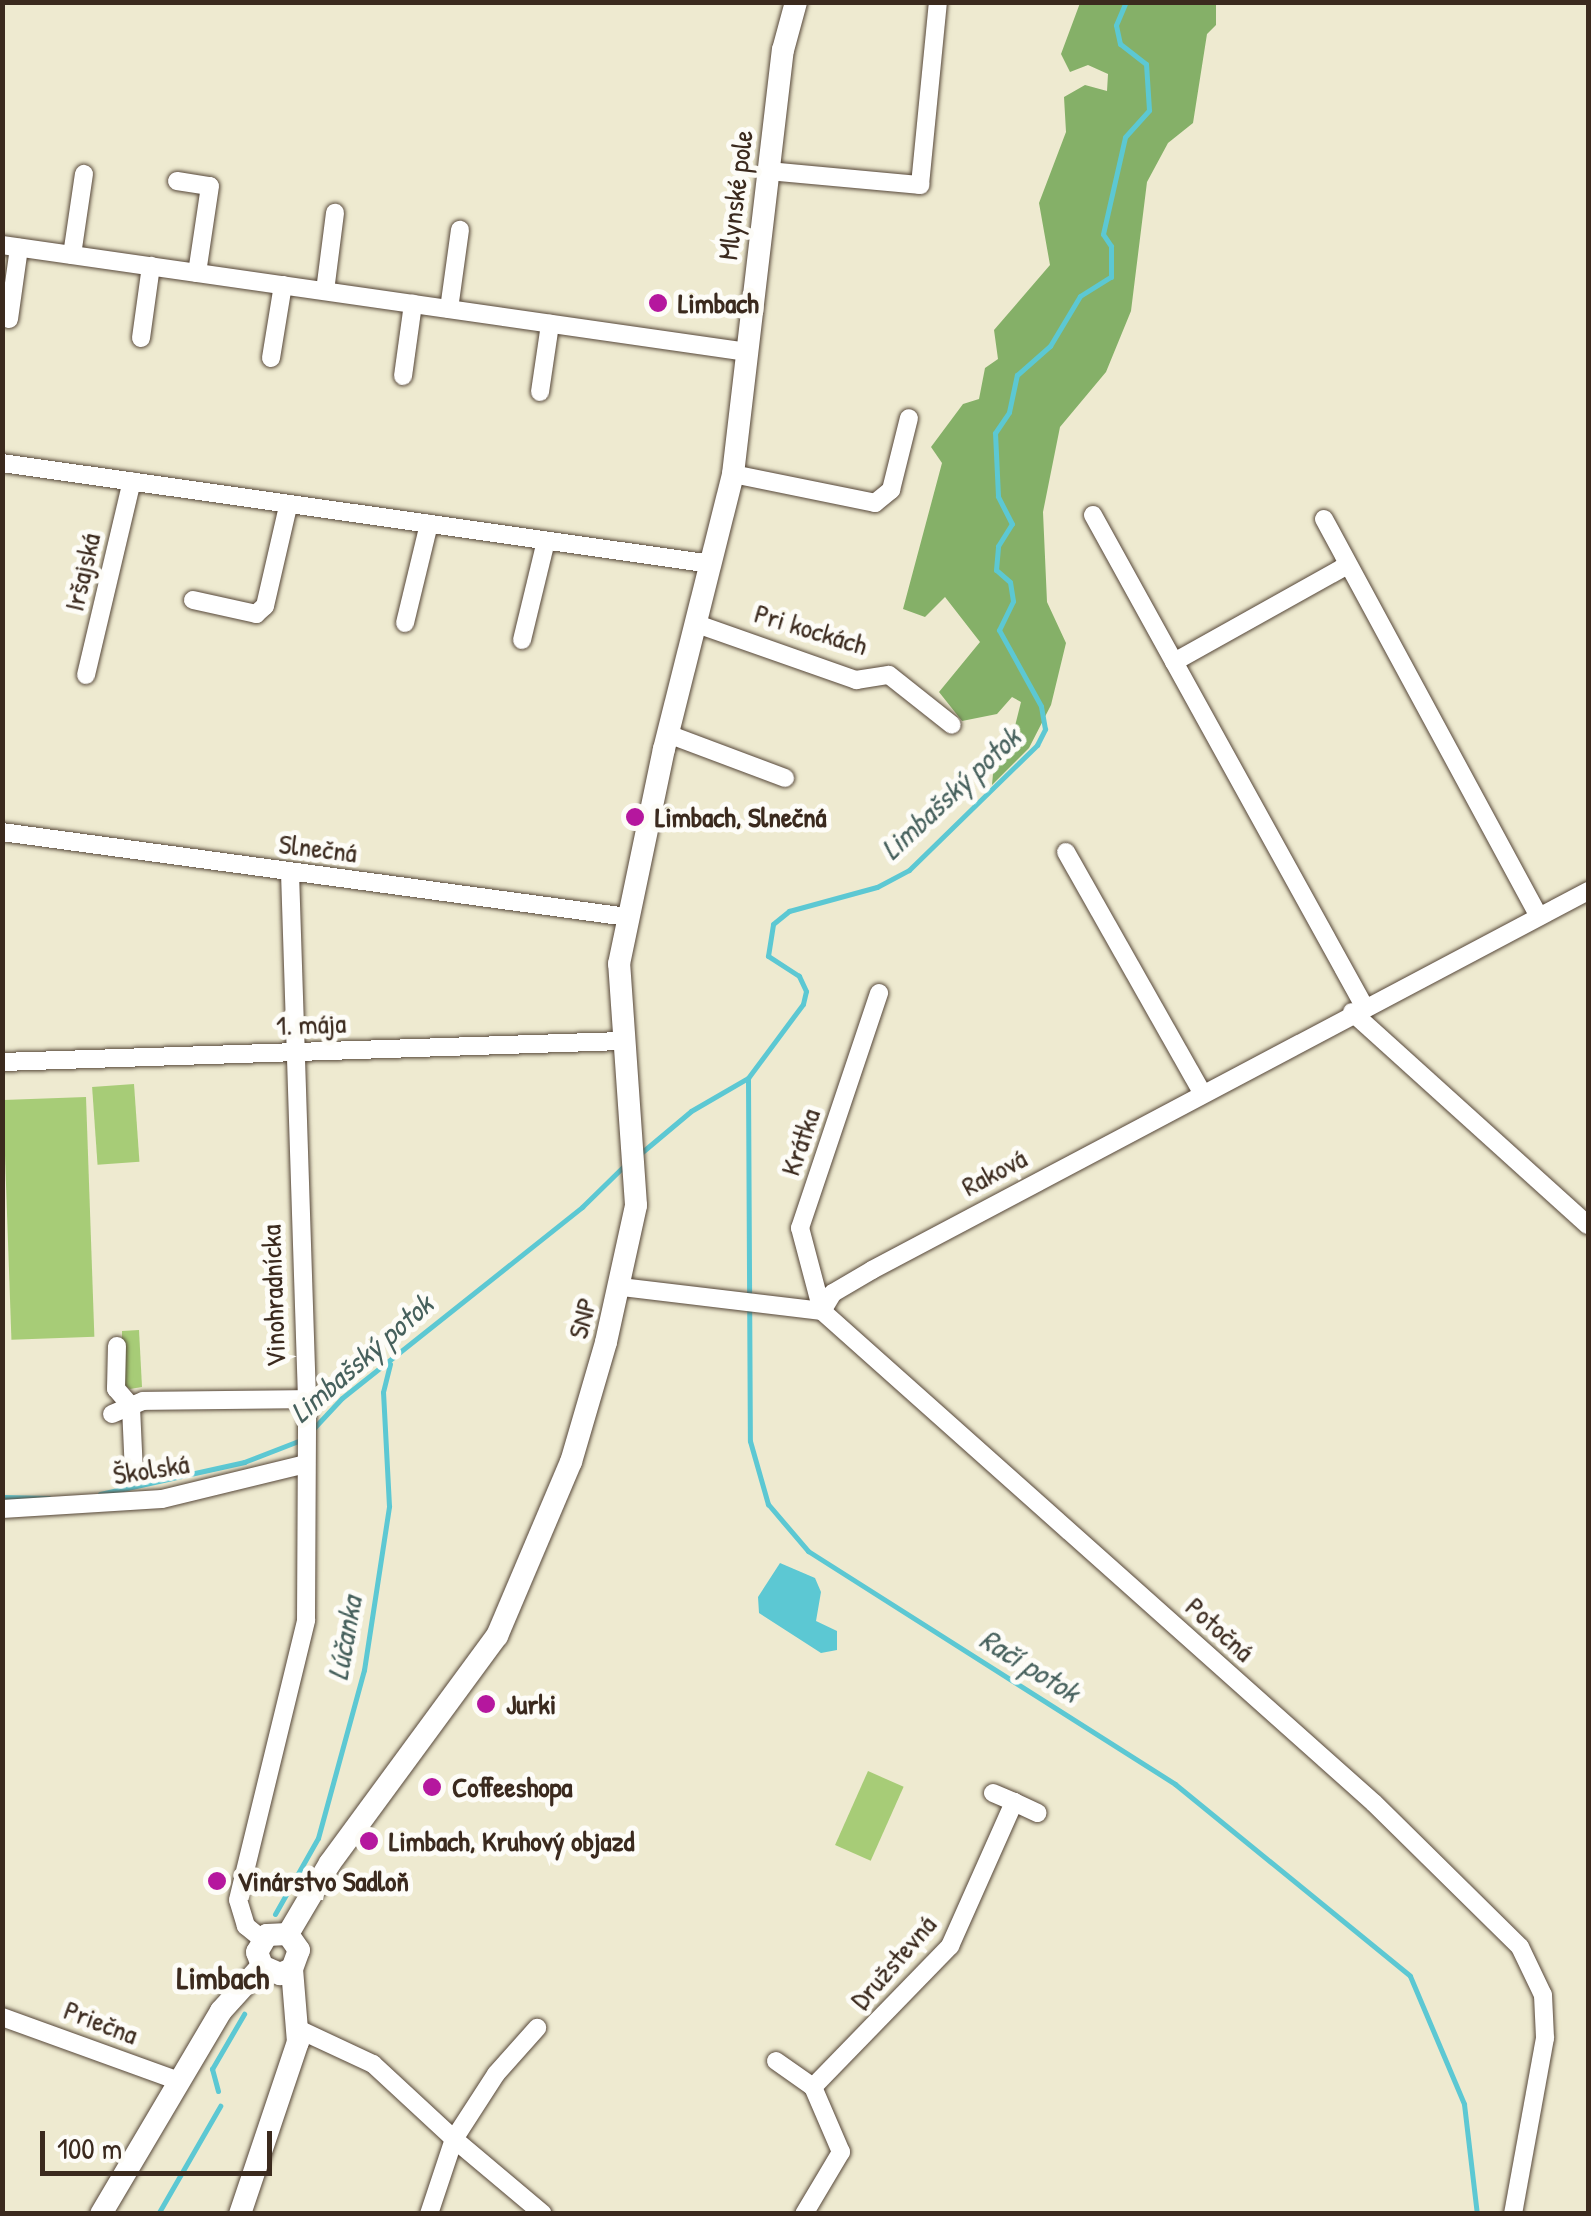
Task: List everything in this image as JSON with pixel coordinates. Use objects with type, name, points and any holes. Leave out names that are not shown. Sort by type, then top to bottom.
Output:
[{"type":"street","name":"Mlynské pole","points":[[733,474],[782,50],[796,2]]},
{"type":"street","points":[[769,171],[920,185],[938,2]]},
{"type":"street","points":[[72,255],[84,174]]},
{"type":"street","points":[[177,181],[210,186],[198,273]]},
{"type":"street","points":[[324,291],[335,214]]},
{"type":"street","points":[[449,309],[460,230]]},
{"type":"street","points":[[9,319],[11,246],[747,352]]},
{"type":"street","points":[[141,338],[151,266]]},
{"type":"street","points":[[272,358],[283,285]]},
{"type":"street","points":[[403,376],[413,304]]},
{"type":"street","points":[[540,392],[550,324]]},
{"type":"street","points":[[785,778],[666,742],[733,474],[875,503],[891,490],[909,418]]},
{"type":"street","points":[[2,463],[712,564]]},
{"type":"street","name":"Iršajská","points":[[86,675],[132,481]]},
{"type":"street","points":[[193,600],[256,614],[265,606],[288,506]]},
{"type":"street","points":[[1093,515],[1358,1009],[1588,1226]]},
{"type":"street","points":[[1324,519],[1346,566],[1539,916]]},
{"type":"street","points":[[404,624],[429,524]]},
{"type":"street","points":[[522,640],[546,540]]},
{"type":"street","points":[[1174,662],[1346,566]]},
{"type":"street","name":"Pri kockách","points":[[697,624],[856,680],[889,675],[952,725]]},
{"type":"street","name":"SNP","points":[[288,1934],[348,1840],[497,1636],[571,1462],[621,1286],[637,1172],[622,1042],[619,964],[666,742]]},
{"type":"street","name":"Slnečná","points":[[2,832],[627,918]]},
{"type":"street","points":[[1066,852],[1200,1091]]},
{"type":"street","name":"Vinohradnícka","points":[[262,1940],[246,1926],[238,1900],[306,1620],[307,1398],[292,1052],[290,873]]},
{"type":"street","name":"Raková","points":[[822,1311],[833,1293],[872,1270],[1200,1091],[1588,890]]},
{"type":"street","name":"Krátka","points":[[822,1311],[800,1228],[879,993]]},
{"type":"street","name":"1. mája","points":[[2,1062],[622,1042]]},
{"type":"street","points":[[621,1286],[822,1311]]},
{"type":"street","name":"Potočná","points":[[822,1311],[1374,1803],[1520,1947],[1543,1995],[1545,2038],[1513,2214]]},
{"type":"street","name":"Školská","points":[[117,1346],[116,1389],[131,1406],[134,1473]]},
{"type":"street","points":[[112,1414],[152,1398],[307,1398]]},
{"type":"street","name":"Školská","points":[[2,1509],[162,1499],[306,1456]]},
{"type":"street","points":[[993,1792],[1038,1812]]},
{"type":"street","name":"Družstevná","points":[[813,2088],[950,1946],[1014,1802]]},
{"type":"street","points":[[102,2214],[221,2010],[262,1966],[262,1940],[288,1934],[300,1950],[292,1969],[298,2029],[288,2084],[240,2214]]},
{"type":"street","points":[[262,1966],[280,1974],[292,1969]]},
{"type":"street","name":"Priečna","points":[[2,2017],[179,2082]]},
{"type":"street","points":[[429,2214],[454,2139],[496,2074],[537,2028]]},
{"type":"street","points":[[298,2029],[373,2064],[543,2214]]},
{"type":"street","points":[[776,2061],[813,2088],[841,2152],[804,2214]]},
{"type":"green space","points":[[1080,3],[1216,3],[1216,25],[1207,34],[1193,123],[1168,143],[1147,182],[1131,311],[1106,372],[1060,427],[1043,512],[1047,602],[1066,643],[1051,705],[1029,748],[992,785],[995,752],[1014,730],[1021,702],[1012,697],[997,714],[962,721],[939,692],[980,642],[945,597],[925,617],[903,609],[942,463],[931,447],[963,404],[979,399],[985,368],[998,359],[994,330],[1050,265],[1039,203],[1066,132],[1064,97],[1085,85],[1107,91],[1108,74],[1088,65],[1070,72],[1061,54]]},
{"type":"green space","points":[[134,1084],[139,1162],[98,1165],[92,1087]]},
{"type":"green space","points":[[86,1097],[94,1337],[11,1340],[3,1100]]},
{"type":"green space","points":[[139,1330],[142,1387],[130,1389],[122,1383],[122,1331]]},
{"type":"green space","points":[[868,1771],[904,1787],[871,1861],[835,1845]]},
{"type":"water","points":[[780,1563],[815,1578],[821,1592],[816,1621],[837,1631],[837,1650],[821,1653],[759,1613],[758,1597]]},
{"type":"waterway","name":"Limbašský potok","points":[[641,1153],[691,1111],[748,1078],[803,1004],[806,991],[799,976],[768,956],[773,924],[789,911],[877,887],[909,870],[1037,745],[1045,729],[1041,706],[999,630],[1013,601],[1010,582],[996,570],[998,546],[1012,524],[998,496],[995,433],[1009,412],[1017,375],[1050,346],[1080,296],[1111,277],[1111,246],[1103,234],[1125,137],[1149,110],[1146,64],[1120,44],[1116,25],[1126,2]]},
{"type":"waterway","name":"Račí potok","points":[[748,1080],[750,1441],[768,1504],[808,1551],[1175,1784],[1410,1976],[1464,2104],[1477,2214]]},
{"type":"waterway","name":"Limbašský potok","points":[[313,1429],[342,1398],[582,1207],[628,1162]]},
{"type":"waterway","name":"Lúčanka","points":[[275,1914],[318,1838],[364,1670],[389,1506],[383,1392],[390,1364]]},
{"type":"waterway","name":"Limbašský potok","points":[[100,1494],[244,1462],[301,1440]]},
{"type":"waterway","name":"Limbašský potok","points":[[2,1497],[49,1498]]},
{"type":"waterway","name":"Lúčanka","points":[[218,2091],[212,2069],[244,2014]]},
{"type":"waterway","name":"Lúčanka","points":[[158,2214],[220,2106]]},
{"type":"place","name":"Limbach","points":[[658,303]]},
{"type":"place","name":"Limbach, Slnečná","points":[[635,817]]},
{"type":"place","name":"Jurki","points":[[486,1704]]},
{"type":"place","name":"Coffeeshopa","points":[[432,1787]]},
{"type":"place","name":"Limbach, Kruhový objazd","points":[[369,1841]]},
{"type":"place","name":"Vinárstvo Sadloň","points":[[217,1881]]},
{"type":"district","name":"Limbach","points":[[223,1978]]}]
